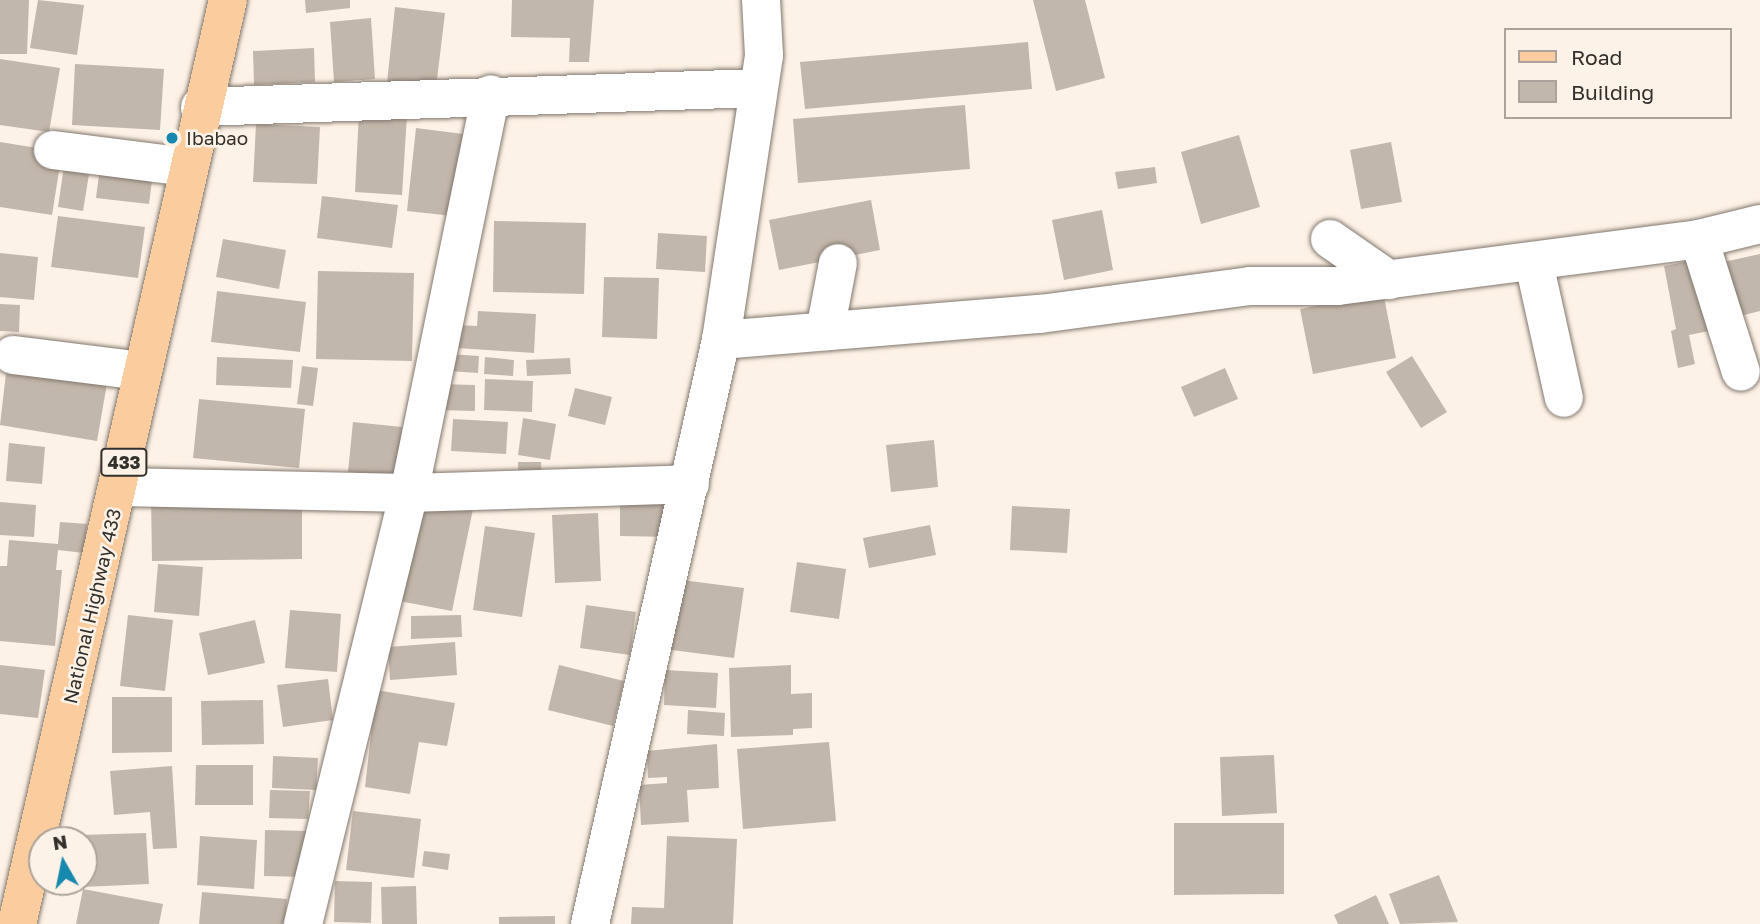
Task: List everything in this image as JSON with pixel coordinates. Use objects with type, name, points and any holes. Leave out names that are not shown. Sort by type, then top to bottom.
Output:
[{"type":"main road","name":"National Highway 433","points":[[17,924],[119,487],[200,107],[228,0]]},
{"type":"street","points":[[590,924],[721,340],[764,55],[761,0]]},
{"type":"street","points":[[200,107],[491,94],[757,88]]},
{"type":"street","points":[[303,924],[409,493],[491,94]]},
{"type":"street","points":[[53,150],[187,167]]},
{"type":"street","points":[[721,340],[1040,314],[1250,286],[1338,286],[1534,263],[1699,239],[1760,225]]},
{"type":"street","points":[[1330,239],[1390,279]]},
{"type":"street","points":[[1699,239],[1741,372]]},
{"type":"street","points":[[825,331],[838,262]]},
{"type":"street","points":[[1534,263],[1564,398]]},
{"type":"street","points":[[13,355],[142,371]]},
{"type":"street","points":[[119,487],[409,493],[690,484]]},
{"type":"building","points":[[0,0],[29,0],[27,54],[0,54]]},
{"type":"building","points":[[38,0],[84,5],[77,55],[30,48]]},
{"type":"building","points":[[305,0],[350,0],[350,8],[306,13]]},
{"type":"building","points":[[512,0],[594,0],[589,62],[569,62],[570,38],[511,37]]},
{"type":"building","points":[[1033,0],[1085,0],[1105,78],[1056,91]]},
{"type":"building","points":[[395,7],[445,13],[436,88],[387,83]]},
{"type":"building","points":[[371,18],[375,79],[334,82],[330,22]]},
{"type":"building","points":[[1028,42],[1032,89],[805,109],[800,62]]},
{"type":"building","points":[[314,48],[315,82],[254,85],[253,51]]},
{"type":"building","points":[[0,59],[60,68],[49,132],[0,125]]},
{"type":"building","points":[[75,64],[164,69],[160,130],[72,125]]},
{"type":"building","points":[[965,105],[970,169],[798,183],[793,119]]},
{"type":"building","points":[[359,112],[407,115],[402,195],[355,192]]},
{"type":"building","points":[[256,124],[320,127],[317,184],[253,182]]},
{"type":"building","points":[[416,128],[463,134],[453,216],[407,211]]},
{"type":"building","points":[[1239,135],[1260,207],[1201,224],[1181,152]]},
{"type":"building","points":[[0,142],[62,152],[52,215],[0,207]]},
{"type":"building","points":[[1391,142],[1402,202],[1361,209],[1350,150]]},
{"type":"building","points":[[66,152],[92,156],[83,211],[58,207]]},
{"type":"building","points":[[101,159],[154,165],[149,204],[96,198]]},
{"type":"building","points":[[1155,167],[1157,183],[1118,189],[1115,172]]},
{"type":"building","points":[[322,196],[398,205],[392,248],[317,238]]},
{"type":"building","points":[[871,200],[880,250],[779,270],[769,220]]},
{"type":"building","points":[[1102,210],[1113,270],[1064,280],[1052,220]]},
{"type":"building","points":[[58,216],[145,227],[138,278],[51,267]]},
{"type":"building","points":[[494,221],[586,223],[584,294],[493,292]]},
{"type":"building","points":[[658,233],[707,236],[705,272],[656,269]]},
{"type":"building","points":[[223,239],[286,250],[279,289],[216,277]]},
{"type":"building","points":[[0,253],[38,257],[34,300],[0,297]]},
{"type":"building","points":[[1760,254],[1760,311],[1732,318],[1719,263]]},
{"type":"building","points":[[1695,260],[1709,331],[1689,335],[1695,364],[1678,368],[1671,331],[1676,329],[1664,266]]},
{"type":"building","points":[[318,271],[414,273],[412,361],[316,359]]},
{"type":"building","points":[[604,277],[659,278],[657,339],[602,337]]},
{"type":"building","points":[[217,291],[306,302],[300,352],[211,342]]},
{"type":"building","points":[[1383,292],[1396,358],[1313,374],[1300,309]]},
{"type":"building","points":[[0,304],[20,305],[19,332],[0,331]]},
{"type":"building","points":[[478,311],[536,314],[534,353],[457,348],[458,325],[477,326]]},
{"type":"building","points":[[449,354],[479,356],[478,373],[448,371]]},
{"type":"building","points":[[8,356],[109,372],[97,441],[0,425]]},
{"type":"building","points":[[1412,356],[1447,412],[1421,428],[1386,372]]},
{"type":"building","points":[[217,357],[293,360],[291,388],[216,385]]},
{"type":"building","points":[[485,357],[514,360],[513,376],[484,374]]},
{"type":"building","points":[[570,358],[571,374],[527,376],[526,360]]},
{"type":"building","points":[[302,366],[318,368],[313,406],[297,404]]},
{"type":"building","points":[[1225,368],[1238,399],[1194,417],[1181,387]]},
{"type":"building","points":[[485,379],[533,381],[532,412],[484,410]]},
{"type":"building","points":[[438,384],[475,385],[475,411],[437,410]]},
{"type":"building","points":[[575,388],[612,397],[605,425],[568,416]]},
{"type":"building","points":[[199,399],[305,409],[299,468],[193,458]]},
{"type":"building","points":[[523,418],[556,424],[550,460],[518,455]]},
{"type":"building","points":[[453,419],[508,422],[506,454],[451,451]]},
{"type":"building","points":[[353,422],[402,427],[397,476],[348,472]]},
{"type":"building","points":[[934,440],[938,487],[891,492],[886,445]]},
{"type":"building","points":[[9,443],[45,447],[42,484],[6,481]]},
{"type":"building","points":[[518,462],[541,462],[542,486],[519,487]]},
{"type":"building","points":[[302,495],[302,559],[152,561],[151,496]]},
{"type":"building","points":[[415,497],[473,509],[452,611],[394,600]]},
{"type":"building","points":[[0,502],[36,505],[34,537],[0,535]]},
{"type":"building","points":[[620,503],[672,504],[672,537],[620,536]]},
{"type":"building","points":[[1012,506],[1070,509],[1067,553],[1010,550]]},
{"type":"building","points":[[598,513],[601,581],[555,583],[552,515]]},
{"type":"building","points":[[60,522],[87,524],[84,553],[58,550],[56,570],[62,570],[55,646],[0,641],[0,566],[7,566],[9,540],[58,544]]},
{"type":"building","points":[[930,525],[936,555],[869,568],[863,538]]},
{"type":"building","points":[[485,526],[535,533],[522,617],[473,610]]},
{"type":"building","points":[[797,562],[846,569],[839,619],[790,612]]},
{"type":"building","points":[[158,564],[203,567],[199,616],[154,612]]},
{"type":"building","points":[[674,579],[744,588],[734,658],[664,649]]},
{"type":"building","points":[[586,605],[636,612],[630,655],[580,648]]},
{"type":"building","points":[[290,610],[341,614],[337,672],[285,668]]},
{"type":"building","points":[[128,615],[173,620],[165,691],[120,686]]},
{"type":"building","points":[[461,615],[462,637],[411,639],[411,616]]},
{"type":"building","points":[[255,620],[265,663],[208,675],[199,633]]},
{"type":"building","points":[[455,642],[457,675],[390,680],[388,647]]},
{"type":"building","points":[[0,665],[45,670],[38,718],[0,714]]},
{"type":"building","points":[[559,665],[624,681],[613,726],[548,710]]},
{"type":"building","points":[[791,665],[791,694],[812,693],[812,728],[793,729],[793,735],[731,737],[729,668]]},
{"type":"building","points":[[665,670],[718,673],[716,708],[664,705]]},
{"type":"building","points":[[328,679],[333,720],[283,727],[277,685]]},
{"type":"building","points":[[376,690],[455,703],[447,746],[419,742],[410,794],[365,787]]},
{"type":"building","points":[[112,697],[172,697],[172,752],[112,753]]},
{"type":"building","points":[[263,700],[264,744],[202,745],[201,701]]},
{"type":"building","points":[[688,710],[725,713],[724,736],[687,734]]},
{"type":"building","points":[[829,742],[836,821],[743,829],[737,749]]},
{"type":"building","points":[[717,744],[719,788],[687,790],[689,822],[641,825],[639,785],[667,783],[667,777],[648,778],[647,751]]},
{"type":"building","points":[[1274,755],[1277,813],[1222,816],[1220,757]]},
{"type":"building","points":[[273,756],[318,758],[316,790],[272,788]]},
{"type":"building","points":[[196,765],[253,765],[253,805],[195,805]]},
{"type":"building","points":[[172,766],[177,848],[153,849],[150,812],[114,815],[110,771]]},
{"type":"building","points":[[270,790],[310,791],[308,819],[269,818]]},
{"type":"building","points":[[353,811],[421,819],[414,878],[346,870]]},
{"type":"building","points":[[1174,823],[1284,823],[1284,894],[1174,895]]},
{"type":"building","points":[[265,830],[309,831],[307,877],[264,876]]},
{"type":"building","points":[[146,833],[149,884],[98,886],[98,834]]},
{"type":"building","points":[[200,836],[257,840],[254,889],[197,885]]},
{"type":"building","points":[[667,836],[737,839],[733,924],[631,924],[632,907],[664,908]]},
{"type":"building","points":[[424,851],[450,854],[448,870],[422,866]]},
{"type":"building","points":[[1439,875],[1458,922],[1400,924],[1389,894]]},
{"type":"building","points":[[335,881],[372,882],[371,923],[334,922]]},
{"type":"building","points":[[416,886],[417,924],[382,924],[381,887]]},
{"type":"building","points":[[98,892],[163,904],[159,924],[76,924],[82,896],[98,896]]},
{"type":"building","points":[[202,892],[287,899],[285,924],[199,924]]},
{"type":"building","points":[[1376,895],[1389,924],[1338,924],[1334,915]]},
{"type":"building","points":[[555,916],[555,924],[499,924],[499,917]]},
{"type":"place","name":"Ibabao","points":[[172,138]]}]
